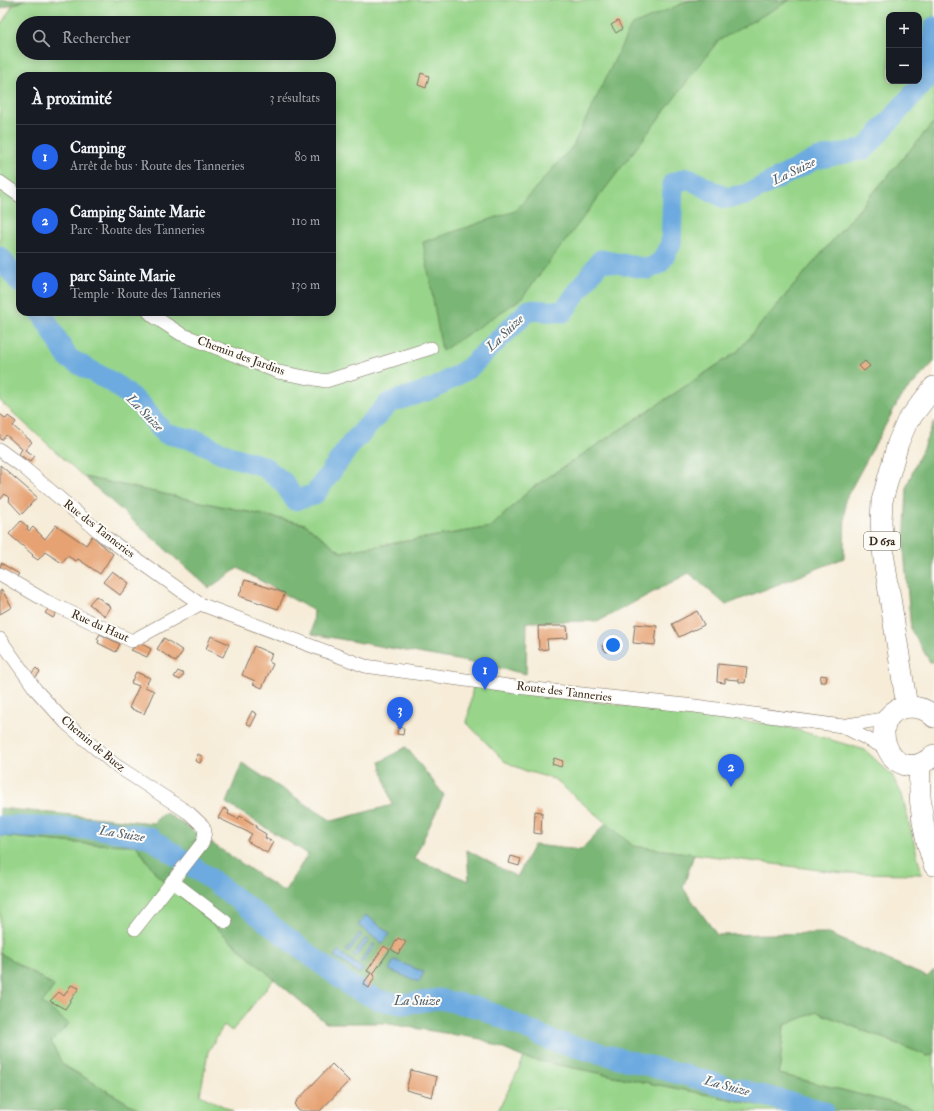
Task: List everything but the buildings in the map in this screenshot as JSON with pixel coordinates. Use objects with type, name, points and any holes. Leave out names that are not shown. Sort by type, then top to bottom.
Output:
[{"type":"main road","name":"D 65a","points":[[907,707],[884,558],[881,522],[882,501],[898,443],[907,422],[934,387]]},
{"type":"main road","points":[[927,759],[912,765],[896,760],[885,748],[883,732],[889,718],[894,713],[907,707],[924,709],[934,717]]},
{"type":"main road","points":[[927,759],[919,782],[922,816],[934,865]]},
{"type":"street","points":[[0,182],[16,193]]},
{"type":"street","name":"Chemin des Jardins","points":[[155,316],[181,334],[278,372],[326,381],[431,348]]},
{"type":"street","name":"Rue des Tanneries","points":[[0,450],[23,467],[104,536],[200,604]]},
{"type":"street","name":"Rue du Haut","points":[[0,574],[46,601],[132,642],[200,604]]},
{"type":"street","name":"Route des Tanneries","points":[[200,604],[365,666],[842,726],[889,718]]},
{"type":"street","name":"Chemin de Buez","points":[[0,639],[36,690],[66,723],[114,764],[189,813],[203,826],[205,836],[195,853],[135,929]]},
{"type":"street","name":"Route des Tanneries","points":[[842,726],[885,748]]},
{"type":"street","points":[[172,882],[226,922]]},
{"type":"green space","points":[[0,0],[25,0],[0,9]]},
{"type":"green space","points":[[25,0],[934,0],[934,122],[737,352],[532,488],[491,527],[341,552],[305,524],[84,477],[0,401],[0,26],[13,5]]},
{"type":"green space","points":[[690,0],[790,0],[718,41],[521,299],[442,351],[423,242],[515,211],[573,146],[631,26]]},
{"type":"green space","points":[[934,122],[934,362],[900,398],[845,500],[844,558],[726,605],[689,573],[599,621],[527,622],[526,674],[490,666],[312,634],[314,611],[238,568],[209,588],[84,477],[305,524],[341,552],[491,527],[532,488],[737,352]]},
{"type":"green space","points":[[934,422],[934,662],[930,662],[911,630],[904,550],[907,485]]},
{"type":"green space","points":[[473,686],[784,726],[865,750],[892,775],[902,795],[922,874],[843,873],[633,846],[554,779],[526,771],[504,761],[467,723]]},
{"type":"green space","points":[[406,747],[444,795],[414,859],[469,881],[467,850],[517,877],[534,845],[581,850],[606,823],[633,846],[694,854],[683,888],[717,935],[827,933],[927,977],[934,970],[934,1054],[928,1056],[817,1012],[784,1025],[779,1074],[925,1111],[789,1111],[524,1058],[481,1039],[383,1023],[326,1023],[157,875],[136,845],[88,844],[0,836],[0,808],[153,823],[165,812],[284,892],[308,854],[226,803],[242,763],[332,821],[392,805],[380,762]]},
{"type":"green space","points":[[0,836],[88,844],[136,845],[157,875],[274,979],[232,1031],[224,1025],[208,1052],[200,1095],[233,1111],[141,1111],[62,1064],[51,1042],[42,1003],[54,986],[0,953]]},
{"type":"green space","points":[[0,953],[54,986],[42,1003],[69,1024],[51,1042],[63,1065],[141,1111],[0,1111]]},
{"type":"green space","points":[[817,1012],[928,1056],[934,1054],[934,1111],[925,1111],[779,1074],[784,1025]]},
{"type":"green space","points":[[524,1058],[789,1111],[498,1111]]},
{"type":"water","points":[[366,915],[390,934],[382,944],[358,925]]},
{"type":"water","points":[[360,933],[362,935],[348,952],[346,951]]},
{"type":"water","points":[[366,938],[369,940],[355,957],[353,955]]},
{"type":"water","points":[[373,944],[375,945],[362,963],[360,961]]},
{"type":"water","points":[[338,951],[363,969],[359,974],[334,956]]},
{"type":"water","points":[[394,960],[424,972],[419,982],[389,970]]},
{"type":"waterway","name":"La Suize","points":[[43,316],[68,358],[115,384],[141,405],[164,433],[198,441],[226,455],[263,466],[284,483],[295,500],[314,495],[351,444],[389,403],[435,388],[469,368],[529,310],[563,312],[601,260],[648,269],[660,263],[671,244],[673,183],[688,178],[725,198],[745,195],[816,159],[865,149],[928,77],[934,27]]},
{"type":"waterway","name":"La Suize","points":[[0,257],[16,278]]},
{"type":"waterway","name":"La Suize","points":[[0,826],[98,829],[149,837],[212,880],[353,988],[379,1000],[403,1004],[439,999],[480,1008],[553,1041],[823,1111]]},
{"type":"place","name":"Camping","points":[[485,690]]},
{"type":"place","name":"parc Sainte Marie","points":[[400,730]]},
{"type":"place","name":"Camping Sainte Marie","points":[[731,787]]}]
